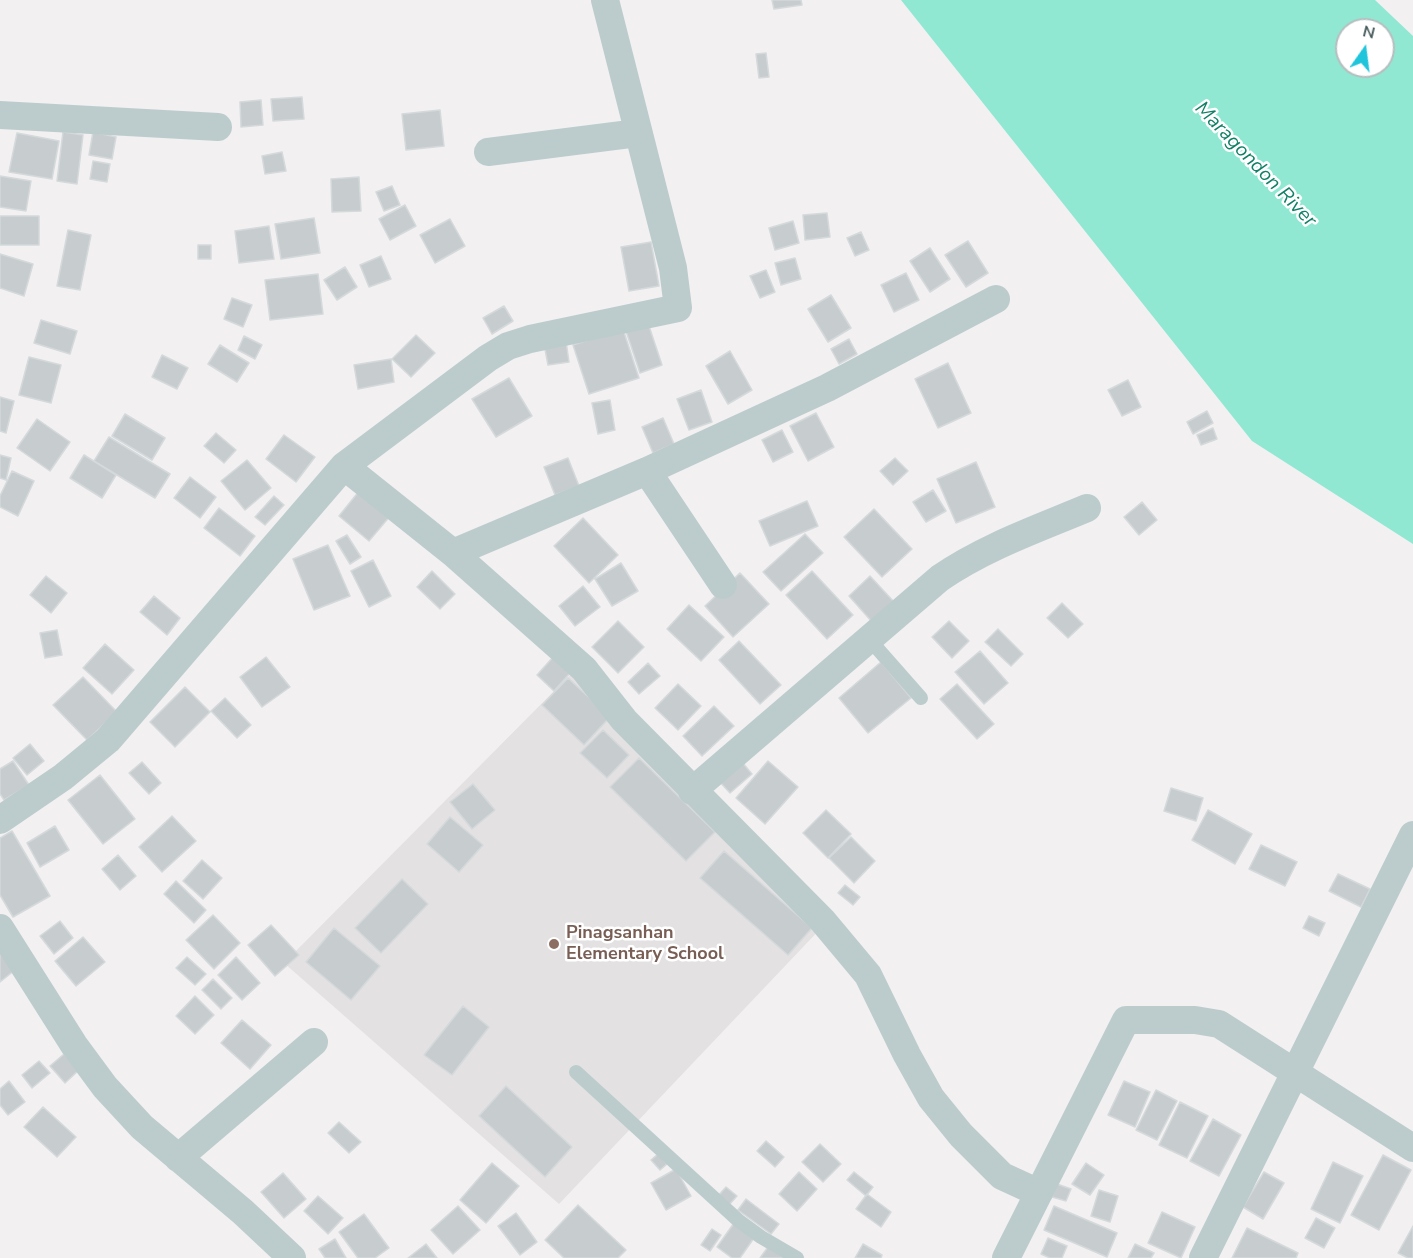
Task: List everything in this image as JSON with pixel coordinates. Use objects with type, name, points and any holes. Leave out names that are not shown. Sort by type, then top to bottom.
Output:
[{"type":"street","points":[[0,820],[63,777],[108,740],[344,466],[488,358],[508,346],[530,339],[678,308],[673,268],[605,0]]},
{"type":"street","points":[[0,116],[218,127]]},
{"type":"street","points":[[488,152],[638,132]]},
{"type":"street","points":[[453,553],[647,471],[827,388],[996,299]]},
{"type":"street","points":[[344,466],[453,553],[577,662],[624,720],[822,920],[868,975],[931,1098],[961,1135],[1002,1176],[1039,1193]]},
{"type":"street","points":[[647,471],[723,585]]},
{"type":"street","points":[[692,791],[940,578],[960,564],[986,551],[1087,508]]},
{"type":"street","points":[[1203,1258],[1413,835]]},
{"type":"street","points":[[0,928],[74,1045],[105,1088],[142,1127],[243,1212],[292,1258]]},
{"type":"street","points":[[1006,1258],[1126,1020],[1196,1020],[1219,1024],[1413,1148]]},
{"type":"street","points":[[178,1158],[314,1042]]},
{"type":"lane","points":[[869,639],[921,698]]},
{"type":"lane","points":[[576,1072],[739,1221],[761,1238],[797,1258]]},
{"type":"shaded area","name":"Pinagsanhan Elementary School","points":[[577,668],[823,926],[559,1204],[284,963]]},
{"type":"water","name":"Maragondon River","points":[[901,0],[1375,0],[1394,18],[1335,18],[1335,78],[1395,78],[1395,19],[1413,36],[1413,544],[1252,441]]},
{"type":"building","points":[[772,0],[801,0],[802,5],[774,9]]},
{"type":"building","points":[[766,53],[769,77],[759,78],[756,54]]},
{"type":"building","points":[[302,97],[304,119],[273,121],[271,99]]},
{"type":"building","points":[[261,100],[263,125],[241,127],[240,102]]},
{"type":"building","points":[[440,110],[444,146],[406,150],[402,114]]},
{"type":"building","points":[[63,132],[83,135],[77,184],[57,181]]},
{"type":"building","points":[[93,132],[116,137],[112,159],[89,155]]},
{"type":"building","points":[[17,133],[59,141],[52,179],[9,172]]},
{"type":"building","points":[[282,152],[286,171],[265,174],[262,156]]},
{"type":"building","points":[[93,161],[110,164],[107,182],[90,179]]},
{"type":"building","points":[[0,176],[31,181],[26,211],[0,207]]},
{"type":"building","points":[[359,177],[361,211],[332,212],[331,179]]},
{"type":"building","points":[[392,186],[400,205],[384,211],[376,192]]},
{"type":"building","points":[[405,205],[416,226],[390,240],[379,219]]},
{"type":"building","points":[[827,213],[830,237],[805,240],[803,215]]},
{"type":"building","points":[[0,216],[39,216],[39,245],[0,245]]},
{"type":"building","points":[[314,218],[320,253],[281,259],[275,224]]},
{"type":"building","points":[[450,219],[465,246],[435,263],[420,235]]},
{"type":"building","points":[[793,221],[799,243],[775,250],[769,228]]},
{"type":"building","points":[[269,226],[274,259],[239,263],[235,231]]},
{"type":"building","points":[[68,230],[91,235],[80,290],[57,286]]},
{"type":"building","points":[[861,232],[869,250],[855,256],[847,238]]},
{"type":"building","points":[[968,241],[988,273],[966,287],[945,255]]},
{"type":"building","points":[[651,242],[659,286],[629,291],[621,247]]},
{"type":"building","points":[[198,245],[211,245],[211,259],[198,259]]},
{"type":"building","points":[[930,248],[950,279],[930,292],[910,261]]},
{"type":"building","points":[[0,254],[33,264],[24,296],[0,288]]},
{"type":"building","points":[[381,256],[391,279],[369,287],[360,265]]},
{"type":"building","points":[[795,258],[801,279],[781,285],[775,263]]},
{"type":"building","points":[[345,267],[357,287],[337,300],[324,280]]},
{"type":"building","points":[[766,270],[775,292],[760,298],[750,276]]},
{"type":"building","points":[[906,273],[919,300],[894,312],[881,285]]},
{"type":"building","points":[[318,274],[323,314],[270,320],[265,280]]},
{"type":"building","points":[[831,295],[851,328],[828,342],[808,309]]},
{"type":"building","points":[[232,298],[252,305],[243,327],[224,319]]},
{"type":"building","points":[[504,306],[513,321],[492,334],[483,318]]},
{"type":"building","points":[[41,320],[77,331],[70,354],[34,343]]},
{"type":"building","points":[[648,323],[662,365],[640,373],[626,331]]},
{"type":"building","points":[[623,329],[639,378],[589,394],[573,345]]},
{"type":"building","points":[[416,335],[435,353],[411,377],[392,359]]},
{"type":"building","points":[[244,336],[262,345],[255,359],[238,350]]},
{"type":"building","points":[[849,339],[857,354],[839,364],[831,349]]},
{"type":"building","points":[[566,341],[569,362],[548,365],[544,344]]},
{"type":"building","points":[[220,345],[249,363],[237,382],[208,364]]},
{"type":"building","points":[[730,351],[752,390],[728,404],[706,366]]},
{"type":"building","points":[[162,355],[188,368],[177,389],[152,377]]},
{"type":"building","points":[[29,357],[61,365],[51,403],[19,395]]},
{"type":"building","points":[[391,359],[394,382],[358,389],[354,365]]},
{"type":"building","points":[[948,363],[971,413],[938,428],[915,379]]},
{"type":"building","points":[[509,378],[532,416],[496,437],[472,399]]},
{"type":"building","points":[[1128,380],[1141,407],[1122,416],[1108,390]]},
{"type":"building","points":[[701,390],[712,422],[689,430],[677,399]]},
{"type":"building","points":[[0,397],[14,401],[6,433],[0,431]]},
{"type":"building","points":[[610,400],[615,430],[598,434],[592,403]]},
{"type":"building","points":[[1207,411],[1213,423],[1193,434],[1187,422]]},
{"type":"building","points":[[816,413],[834,447],[808,461],[790,426]]},
{"type":"building","points":[[125,414],[165,438],[152,460],[112,436]]},
{"type":"building","points":[[663,418],[674,444],[653,453],[642,427]]},
{"type":"building","points":[[37,419],[70,442],[50,471],[17,448]]},
{"type":"building","points":[[1213,428],[1217,439],[1201,445],[1197,435]]},
{"type":"building","points":[[782,430],[793,452],[773,462],[762,440]]},
{"type":"building","points":[[216,433],[236,450],[224,463],[204,446]]},
{"type":"building","points":[[284,435],[315,457],[296,482],[266,459]]},
{"type":"building","points":[[109,437],[170,474],[155,498],[94,461]]},
{"type":"building","points":[[0,455],[11,458],[6,480],[0,478]]},
{"type":"building","points":[[84,455],[116,475],[102,498],[70,478]]},
{"type":"building","points":[[568,458],[579,486],[555,495],[544,467]]},
{"type":"building","points":[[895,458],[908,471],[893,485],[880,471]]},
{"type":"building","points":[[247,460],[271,488],[245,510],[221,481]]},
{"type":"building","points":[[976,462],[995,507],[956,523],[937,479]]},
{"type":"building","points":[[12,471],[34,481],[18,516],[0,507],[0,496]]},
{"type":"building","points":[[190,477],[216,497],[200,518],[174,498]]},
{"type":"building","points":[[360,490],[391,515],[369,541],[339,516]]},
{"type":"building","points":[[933,490],[946,511],[926,522],[913,502]]},
{"type":"building","points":[[274,496],[284,505],[265,525],[255,517]]},
{"type":"building","points":[[807,501],[818,526],[770,546],[759,521]]},
{"type":"building","points":[[1142,502],[1157,520],[1139,535],[1124,517]]},
{"type":"building","points":[[219,508],[255,536],[240,556],[204,528]]},
{"type":"building","points":[[874,509],[912,549],[882,577],[844,537]]},
{"type":"building","points":[[583,518],[618,555],[589,583],[554,546]]},
{"type":"building","points":[[805,534],[823,553],[781,591],[763,572]]},
{"type":"building","points":[[347,535],[361,557],[350,564],[336,541]]},
{"type":"building","points":[[328,545],[350,596],[314,610],[293,559]]},
{"type":"building","points":[[373,560],[391,596],[369,607],[351,571]]},
{"type":"building","points":[[621,563],[638,591],[612,606],[595,579]]},
{"type":"building","points":[[432,571],[455,594],[440,609],[417,587]]},
{"type":"building","points":[[812,571],[853,615],[827,639],[786,595]]},
{"type":"building","points":[[740,573],[769,604],[733,637],[705,606]]},
{"type":"building","points":[[46,576],[67,593],[51,613],[30,595]]},
{"type":"building","points":[[870,576],[895,603],[873,623],[849,596]]},
{"type":"building","points":[[583,586],[600,607],[575,626],[559,606]]},
{"type":"building","points":[[154,596],[180,618],[167,635],[140,612]]},
{"type":"building","points":[[1062,603],[1083,624],[1068,638],[1047,618]]},
{"type":"building","points":[[689,605],[724,637],[701,661],[667,629]]},
{"type":"building","points":[[618,621],[644,647],[618,673],[592,647]]},
{"type":"building","points":[[949,621],[969,641],[952,658],[932,637]]},
{"type":"building","points":[[998,629],[1023,654],[1011,666],[985,642]]},
{"type":"building","points":[[57,630],[62,655],[45,658],[40,633]]},
{"type":"building","points":[[739,641],[781,685],[760,704],[719,660]]},
{"type":"building","points":[[105,644],[134,670],[112,694],[83,668]]},
{"type":"building","points":[[980,651],[1008,683],[984,704],[955,672]]},
{"type":"building","points":[[554,656],[571,672],[554,691],[537,675]]},
{"type":"building","points":[[266,657],[290,687],[262,707],[240,677]]},
{"type":"building","points":[[881,662],[911,698],[868,733],[839,698]]},
{"type":"building","points":[[648,663],[660,676],[639,694],[628,682]]},
{"type":"building","points":[[83,677],[117,712],[87,740],[53,705]]},
{"type":"building","points":[[568,678],[610,717],[584,745],[542,705]]},
{"type":"building","points":[[678,684],[701,706],[678,730],[655,708]]},
{"type":"building","points":[[957,684],[994,724],[977,739],[940,699]]},
{"type":"building","points":[[185,687],[210,712],[175,747],[150,722]]},
{"type":"building","points":[[225,698],[251,725],[237,738],[211,711]]},
{"type":"building","points":[[714,706],[734,726],[702,756],[683,736]]},
{"type":"building","points":[[603,730],[629,755],[607,778],[580,753]]},
{"type":"building","points":[[30,744],[44,761],[27,775],[13,758]]},
{"type":"building","points":[[639,758],[715,832],[686,861],[610,787]]},
{"type":"building","points":[[13,761],[29,785],[4,800],[0,794],[0,769]]},
{"type":"building","points":[[768,761],[798,787],[765,824],[736,798]]},
{"type":"building","points":[[142,762],[161,783],[149,794],[129,773]]},
{"type":"building","points":[[742,762],[752,774],[730,793],[719,781]]},
{"type":"building","points":[[100,775],[135,819],[103,844],[68,800]]},
{"type":"building","points":[[473,784],[495,810],[472,829],[450,802]]},
{"type":"building","points":[[1171,788],[1203,798],[1196,821],[1164,811]]},
{"type":"building","points":[[826,810],[851,834],[828,858],[803,833]]},
{"type":"building","points":[[1208,810],[1252,834],[1235,864],[1192,840]]},
{"type":"building","points":[[172,816],[196,841],[162,872],[139,847]]},
{"type":"building","points":[[450,817],[483,845],[459,872],[427,844]]},
{"type":"building","points":[[55,826],[69,850],[40,867],[27,843]]},
{"type":"building","points":[[12,831],[50,896],[13,917],[0,895],[0,838]]},
{"type":"building","points":[[851,837],[875,861],[854,883],[829,858]]},
{"type":"building","points":[[1261,845],[1297,862],[1285,886],[1249,869]]},
{"type":"building","points":[[724,851],[812,928],[788,955],[700,878]]},
{"type":"building","points":[[118,855],[136,876],[120,890],[102,869]]},
{"type":"building","points":[[202,860],[222,878],[203,899],[183,881]]},
{"type":"building","points":[[1338,874],[1370,889],[1361,907],[1329,891]]},
{"type":"building","points":[[402,879],[428,904],[381,953],[355,928]]},
{"type":"building","points":[[176,881],[206,910],[194,923],[164,894]]},
{"type":"building","points":[[845,885],[860,897],[853,905],[838,893]]},
{"type":"building","points":[[213,915],[240,943],[214,969],[186,940]]},
{"type":"building","points":[[1309,916],[1325,923],[1319,936],[1303,928]]},
{"type":"building","points":[[60,921],[73,938],[54,954],[40,936]]},
{"type":"building","points":[[271,925],[299,955],[275,976],[248,945]]},
{"type":"building","points":[[334,928],[380,966],[351,1000],[306,962]]},
{"type":"building","points":[[83,937],[105,962],[76,986],[55,961]]},
{"type":"building","points":[[0,950],[15,970],[0,982]]},
{"type":"building","points":[[187,957],[206,974],[195,985],[176,968]]},
{"type":"building","points":[[236,957],[260,983],[242,1000],[218,975]]},
{"type":"building","points":[[213,979],[232,998],[221,1009],[202,990]]},
{"type":"building","points":[[195,996],[214,1015],[195,1034],[176,1016]]},
{"type":"building","points":[[463,1006],[489,1027],[452,1075],[424,1055]]},
{"type":"building","points":[[242,1020],[271,1045],[250,1069],[221,1043]]},
{"type":"building","points":[[64,1054],[79,1070],[65,1083],[50,1066]]},
{"type":"building","points":[[39,1061],[50,1073],[32,1088],[22,1075]]},
{"type":"building","points":[[9,1081],[25,1102],[8,1115],[0,1105],[0,1089]]},
{"type":"building","points":[[1124,1081],[1150,1092],[1135,1127],[1108,1115]]},
{"type":"building","points":[[506,1086],[572,1147],[545,1177],[479,1116]]},
{"type":"building","points":[[1156,1090],[1177,1101],[1157,1140],[1136,1130]]},
{"type":"building","points":[[1180,1102],[1208,1116],[1187,1158],[1159,1145]]},
{"type":"building","points":[[43,1107],[76,1137],[57,1157],[24,1127]]},
{"type":"building","points":[[1213,1119],[1241,1135],[1219,1176],[1190,1161]]},
{"type":"building","points":[[339,1122],[361,1142],[349,1153],[328,1133]]},
{"type":"building","points":[[766,1141],[784,1157],[775,1167],[757,1151]]},
{"type":"building","points":[[820,1144],[841,1164],[823,1182],[802,1162]]},
{"type":"building","points":[[658,1154],[667,1164],[660,1170],[651,1160]]},
{"type":"building","points":[[1383,1155],[1411,1170],[1379,1230],[1351,1215]]},
{"type":"building","points":[[1333,1162],[1363,1176],[1340,1223],[1311,1209]]},
{"type":"building","points":[[492,1163],[519,1186],[486,1223],[460,1200]]},
{"type":"building","points":[[1086,1163],[1104,1175],[1090,1195],[1072,1184]]},
{"type":"building","points":[[676,1169],[691,1196],[666,1210],[651,1183]]},
{"type":"building","points":[[799,1172],[817,1189],[797,1211],[779,1194]]},
{"type":"building","points":[[854,1172],[873,1187],[866,1196],[847,1180]]},
{"type":"building","points":[[1264,1172],[1284,1183],[1263,1219],[1243,1207]]},
{"type":"building","points":[[283,1173],[306,1199],[284,1218],[261,1192]]},
{"type":"building","points":[[1057,1184],[1071,1189],[1066,1201],[1052,1197]]},
{"type":"building","points":[[726,1187],[737,1196],[728,1206],[717,1197]]},
{"type":"building","points":[[1099,1190],[1118,1196],[1110,1222],[1091,1216]]},
{"type":"building","points":[[867,1194],[891,1212],[881,1227],[856,1209]]},
{"type":"building","points":[[318,1196],[343,1218],[328,1234],[304,1211]]},
{"type":"building","points":[[746,1199],[779,1224],[771,1234],[738,1210]]},
{"type":"building","points":[[578,1205],[626,1250],[618,1258],[564,1258],[545,1240]]},
{"type":"building","points":[[458,1206],[480,1230],[453,1254],[431,1230]]},
{"type":"building","points":[[1054,1206],[1117,1233],[1107,1257],[1044,1230]]},
{"type":"building","points":[[1162,1212],[1195,1227],[1181,1258],[1148,1243]]},
{"type":"building","points":[[516,1213],[537,1242],[520,1255],[498,1226]]},
{"type":"building","points":[[364,1214],[389,1248],[375,1258],[358,1258],[339,1232]]},
{"type":"building","points":[[1316,1218],[1335,1228],[1324,1248],[1305,1238]]},
{"type":"building","points":[[734,1223],[754,1238],[740,1258],[732,1258],[717,1247]]},
{"type":"building","points":[[1413,1226],[1413,1258],[1408,1258],[1398,1253]]},
{"type":"building","points":[[1247,1228],[1298,1253],[1296,1258],[1232,1258]]},
{"type":"building","points":[[712,1229],[721,1235],[710,1251],[701,1245]]},
{"type":"building","points":[[1048,1238],[1067,1246],[1062,1258],[1050,1258],[1041,1254]]},
{"type":"building","points":[[335,1239],[346,1258],[325,1258],[319,1249]]},
{"type":"building","points":[[426,1244],[437,1258],[408,1258]]},
{"type":"building","points":[[863,1244],[882,1255],[881,1258],[855,1258]]},
{"type":"building","points":[[1135,1244],[1154,1253],[1151,1258],[1128,1258]]},
{"type":"building","points":[[768,1247],[784,1258],[760,1258]]},
{"type":"place","name":"Pinagsanhan Elementary School","points":[[554,944]]}]
